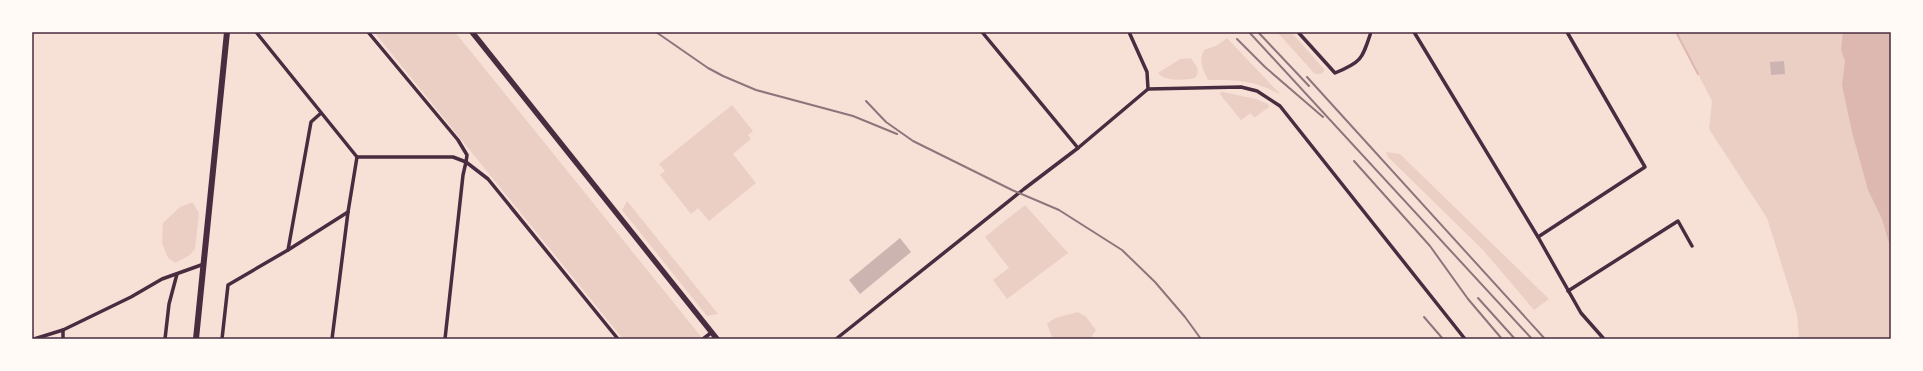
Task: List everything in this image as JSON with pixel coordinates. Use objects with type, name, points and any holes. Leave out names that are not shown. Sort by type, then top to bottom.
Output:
[{"type":"highway","points":[[196,339],[227,32]]},
{"type":"main road","points":[[472,32],[717,339]]},
{"type":"street","points":[[256,32],[356,157],[332,339]]},
{"type":"street","points":[[368,32],[458,140],[467,155],[463,175],[445,339]]},
{"type":"street","points":[[982,32],[1078,148]]},
{"type":"street","points":[[1129,32],[1147,72],[1148,89]]},
{"type":"street","points":[[1298,32],[1335,73],[1356,64],[1365,52],[1371,32]]},
{"type":"street","points":[[1414,32],[1538,237],[1581,313],[1604,339]]},
{"type":"street","points":[[1538,237],[1645,167],[1567,32]]},
{"type":"street","points":[[836,339],[1024,188],[1078,148],[1148,89],[1240,87],[1257,91],[1280,106],[1465,339]]},
{"type":"street","points":[[288,250],[311,122],[321,113]]},
{"type":"street","points":[[356,157],[453,157],[466,162],[488,179],[618,339]]},
{"type":"street","points":[[222,339],[228,284],[288,250],[348,212]]},
{"type":"street","points":[[1568,291],[1678,221],[1692,246]]},
{"type":"street","points":[[34,339],[62,330],[131,297],[162,278],[204,264]]},
{"type":"street","points":[[165,339],[169,304],[177,274]]},
{"type":"street","points":[[62,330],[64,339]]},
{"type":"street","points":[[703,339],[712,332]]},
{"type":"shaded area","points":[[374,32],[455,32],[703,339],[623,339]]},
{"type":"shaded area","points":[[1277,32],[1291,32],[1325,70],[1321,74],[1315,74]]},
{"type":"shaded area","points":[[1676,32],[1891,32],[1891,339],[1799,339],[1797,314],[1767,218],[1709,129],[1712,101]]},
{"type":"shaded area","points":[[1843,32],[1891,32],[1891,250],[1882,219],[1868,190],[1852,132],[1842,85],[1845,61],[1841,50]]},
{"type":"shaded area","points":[[1227,38],[1281,95],[1262,86],[1245,82],[1208,80],[1201,62],[1202,54],[1204,50],[1218,45]]},
{"type":"shaded area","points":[[1191,58],[1198,70],[1195,78],[1181,80],[1171,79],[1161,76],[1158,73],[1180,59]]},
{"type":"shaded area","points":[[1223,92],[1256,99],[1268,104],[1269,107],[1254,118],[1251,113],[1241,120],[1219,93]]},
{"type":"shaded area","points":[[732,105],[753,131],[748,135],[751,139],[733,154],[756,183],[709,221],[698,208],[691,214],[660,175],[665,171],[659,164]]},
{"type":"shaded area","points":[[1386,152],[1400,154],[1549,299],[1534,310],[1483,250],[1388,157]]},
{"type":"shaded area","points":[[627,201],[718,314],[707,316],[622,210]]},
{"type":"shaded area","points":[[193,203],[199,213],[195,249],[190,255],[175,263],[168,258],[162,243],[163,223],[180,207]]},
{"type":"shaded area","points":[[1025,205],[1068,253],[1007,299],[993,280],[1009,268],[985,237]]},
{"type":"shaded area","points":[[1078,312],[1086,317],[1096,330],[1091,338],[1053,339],[1047,324],[1058,317]]},
{"type":"building","points":[[1784,61],[1785,74],[1771,75],[1770,62]]},
{"type":"building","points":[[900,238],[911,252],[860,294],[849,280]]},
{"type":"waterway","points":[[1676,32],[1698,74]]},
{"type":"railway","points":[[656,32],[708,68],[756,90],[853,116],[897,134]]},
{"type":"railway","points":[[1249,32],[1532,339]]},
{"type":"railway","points":[[1258,32],[1309,86]]},
{"type":"railway","points":[[1237,39],[1265,67],[1323,117]]},
{"type":"railway","points":[[1307,77],[1545,339]]},
{"type":"railway","points":[[866,101],[886,122],[913,141],[1012,190],[1059,210],[1122,250],[1155,282],[1185,317],[1201,339]]},
{"type":"railway","points":[[1354,161],[1430,246],[1468,299],[1502,339]]},
{"type":"railway","points":[[1478,298],[1515,339]]},
{"type":"railway","points":[[1424,317],[1443,339]]}]
